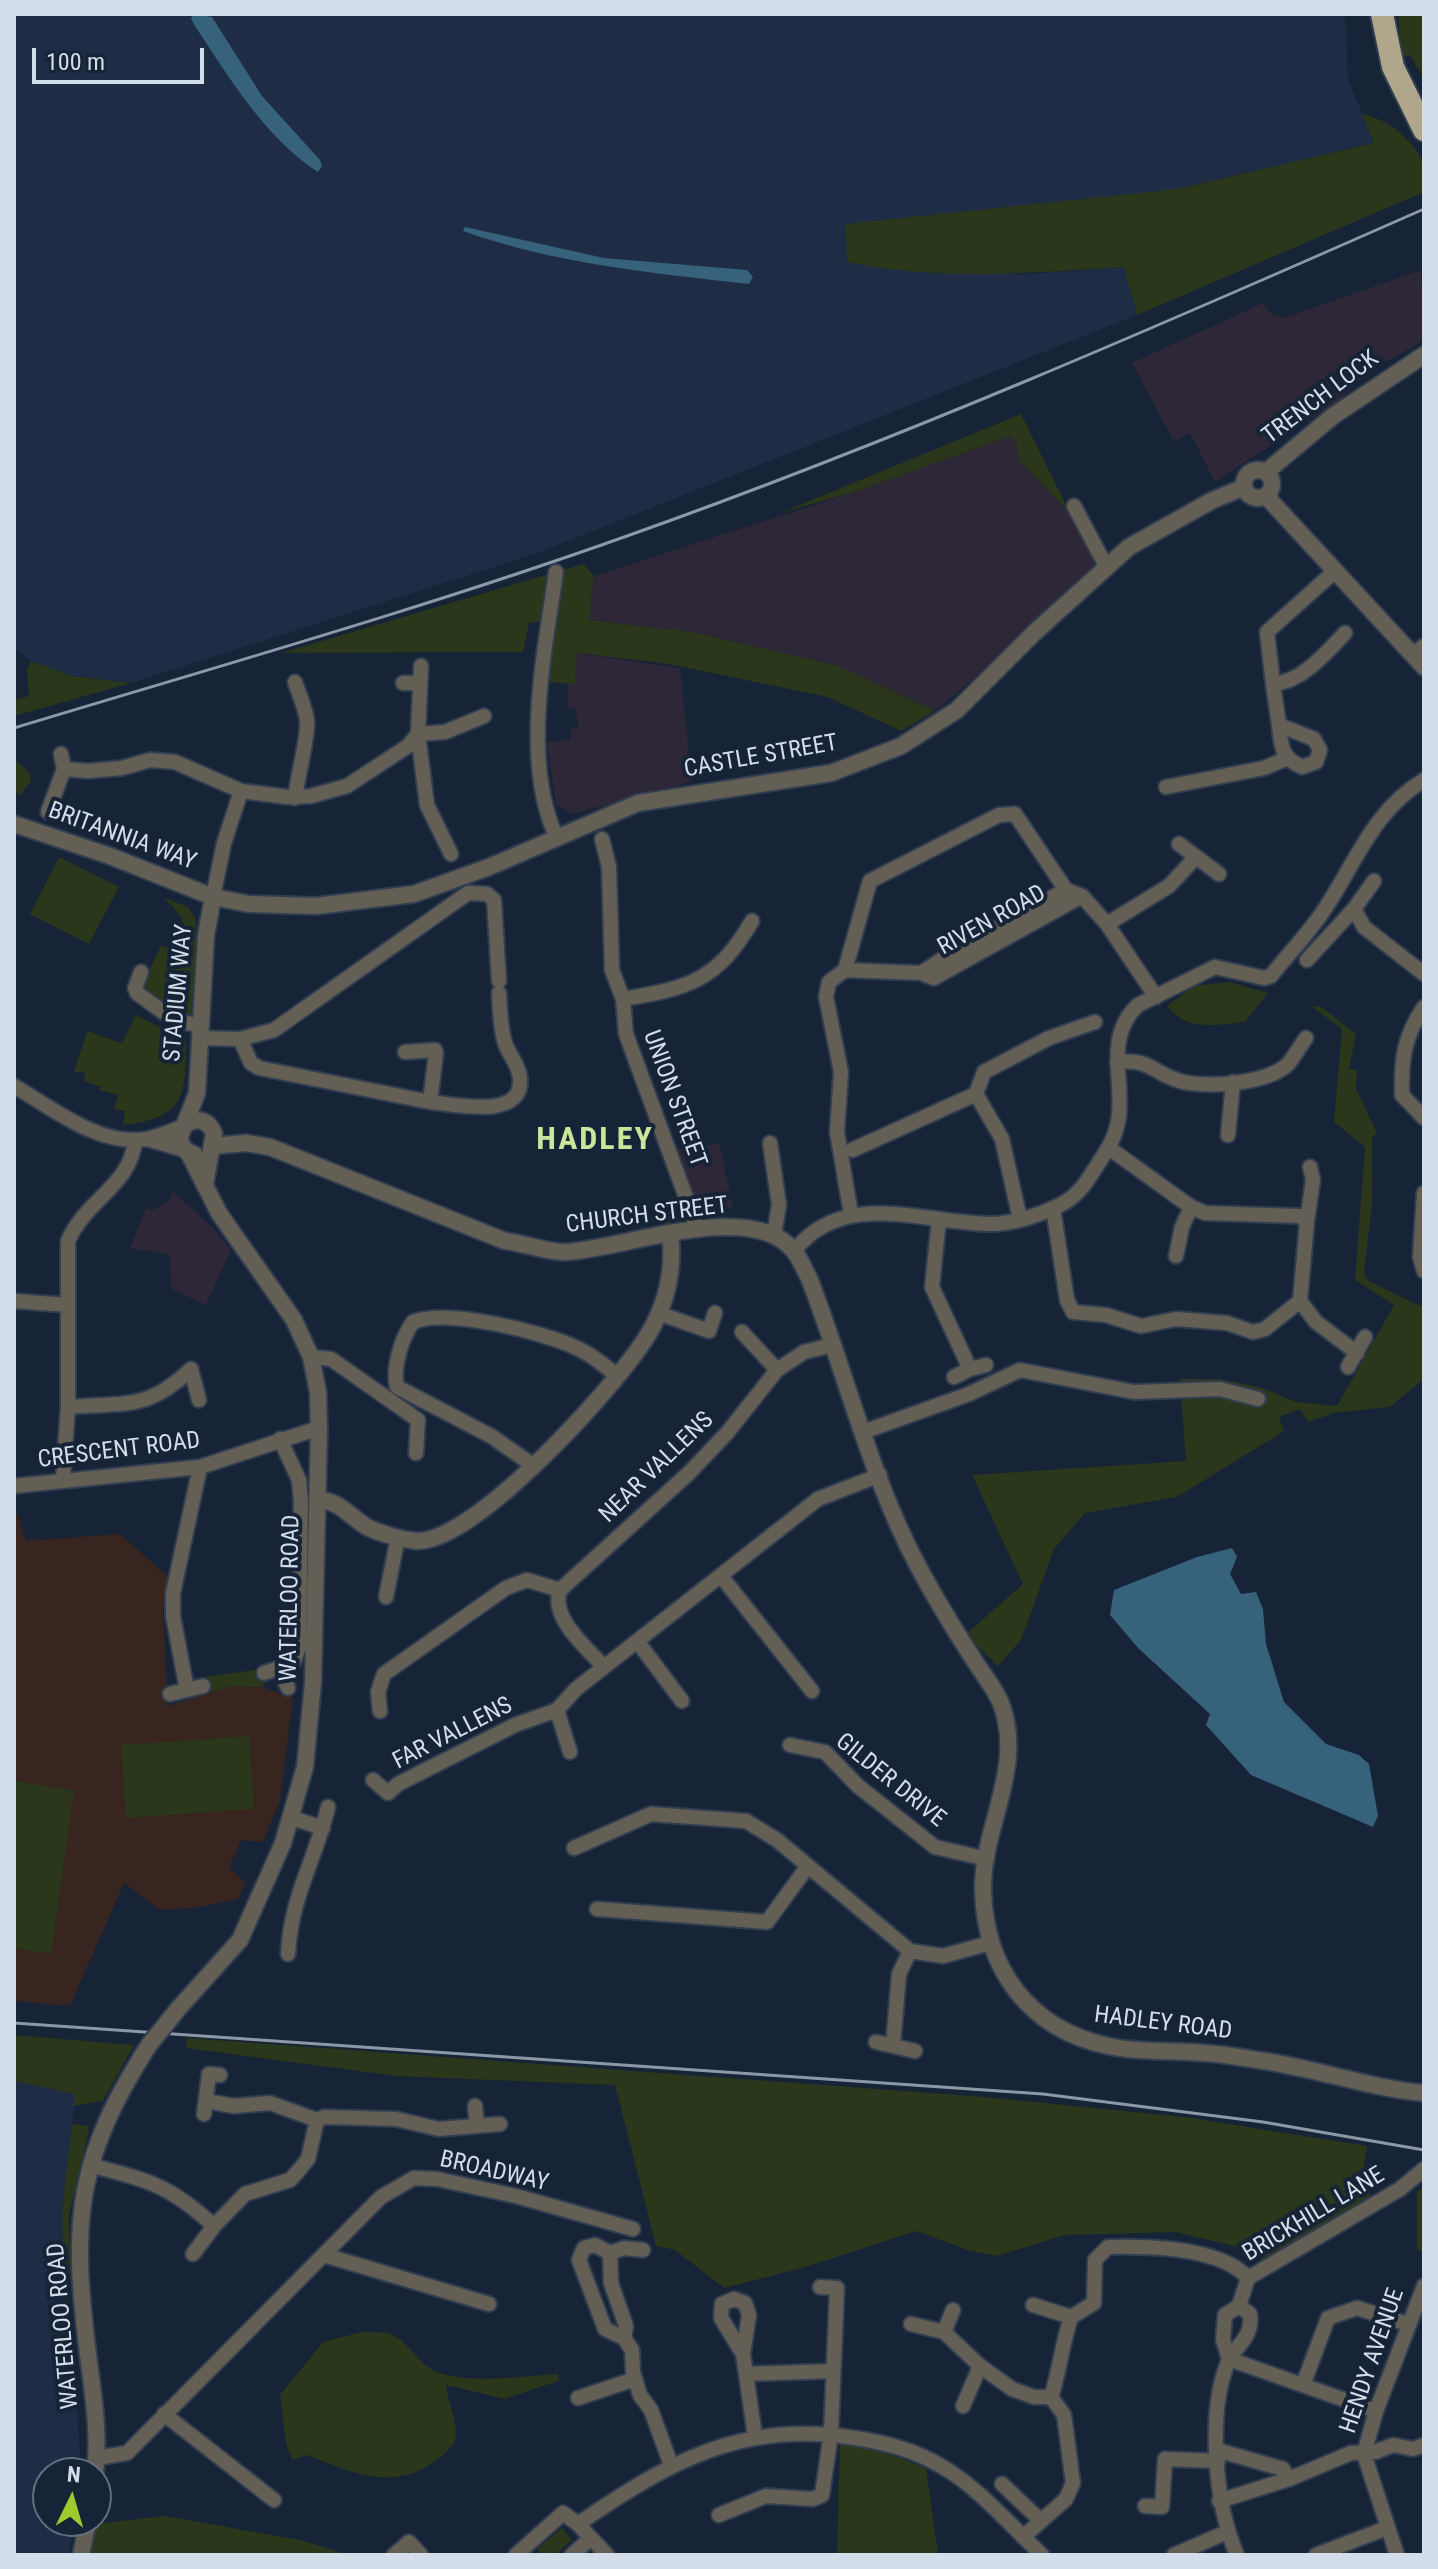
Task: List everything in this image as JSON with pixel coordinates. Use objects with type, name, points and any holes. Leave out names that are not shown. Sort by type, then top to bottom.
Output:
[{"type":"highway","points":[[1382,14],[1393,67],[1424,130]]},
{"type":"street","name":"TRENCH LOCK","points":[[1266,472],[1340,411],[1416,365],[1424,355]]},
{"type":"street","name":"CASTLE STREET","points":[[213,897],[249,904],[316,906],[414,894],[489,867],[638,803],[831,773],[901,746],[957,710],[1034,633],[1129,547],[1164,525],[1244,487],[1250,472],[1266,472]]},
{"type":"street","points":[[1266,472],[1272,484],[1266,496]]},
{"type":"street","points":[[1244,487],[1253,497],[1266,496]]},
{"type":"street","points":[[1266,496],[1420,656]]},
{"type":"street","points":[[1074,506],[1107,568]]},
{"type":"street","points":[[1279,725],[1314,739],[1320,750],[1316,762],[1302,767],[1288,758],[1281,748],[1267,632],[1335,571]]},
{"type":"street","points":[[556,572],[537,701],[545,799],[556,836]]},
{"type":"street","points":[[1273,684],[1294,679],[1345,633]]},
{"type":"street","points":[[421,666],[418,734],[427,805],[451,854]]},
{"type":"street","points":[[295,682],[307,719],[307,734],[301,751],[295,798]]},
{"type":"street","points":[[403,683],[420,683]]},
{"type":"street","points":[[48,812],[63,761],[88,771],[122,768],[150,760],[175,762],[241,791],[295,798],[347,786],[408,746],[418,734],[445,732],[484,716]]},
{"type":"street","points":[[1166,787],[1264,768],[1288,758]]},
{"type":"street","points":[[794,1251],[835,1218],[851,1214],[875,1212],[994,1224],[1053,1208],[1081,1190],[1109,1148],[1119,1113],[1118,1039],[1128,1015],[1215,967],[1264,978],[1271,976],[1326,908],[1364,840],[1391,805],[1424,780]]},
{"type":"street","points":[[213,897],[224,843],[241,791]]},
{"type":"street","points":[[851,1214],[836,1117],[840,1063],[826,997],[829,982],[845,970],[870,881],[1008,811],[1015,814],[1066,890],[1082,896],[1107,924],[1156,997]]},
{"type":"street","name":"BRITANNIA WAY","points":[[14,824],[110,856],[213,897]]},
{"type":"street","name":"UNION STREET","points":[[602,839],[609,867],[612,970],[623,999],[626,1034],[698,1230]]},
{"type":"street","points":[[1179,844],[1219,874]]},
{"type":"street","points":[[1107,924],[1169,886],[1196,857]]},
{"type":"street","points":[[1307,960],[1354,909],[1374,881]]},
{"type":"street","name":"RIVEN ROAD","points":[[921,973],[958,949],[1066,890]]},
{"type":"street","points":[[119,991],[135,988],[174,1020],[201,1032],[240,1039],[274,1030],[468,893],[487,894],[494,900],[504,1042],[520,1078],[515,1097],[496,1106],[430,1102],[259,1068],[251,1063],[240,1039]]},
{"type":"street","name":"RIVEN ROAD","points":[[845,970],[921,973],[934,978],[1082,896]]},
{"type":"street","name":"STADIUM WAY","points":[[184,1125],[197,1093],[206,935],[213,897]]},
{"type":"street","points":[[1354,909],[1364,927],[1423,972]]},
{"type":"street","points":[[623,999],[677,990],[713,972],[737,947],[752,921]]},
{"type":"street","points":[[135,988],[141,972]]},
{"type":"street","points":[[1424,1007],[1406,1037],[1402,1077],[1402,1095],[1424,1118]]},
{"type":"street","points":[[1020,1219],[1002,1139],[979,1098],[984,1072],[1049,1038],[1095,1022]]},
{"type":"street","points":[[1117,1062],[1135,1060],[1152,1065],[1174,1079],[1212,1085],[1258,1078],[1287,1066],[1306,1038]]},
{"type":"street","points":[[405,1052],[435,1050],[430,1102]]},
{"type":"street","points":[[1228,1135],[1233,1082]]},
{"type":"street","points":[[14,1086],[71,1120],[110,1138],[140,1139],[196,1155],[211,1148]]},
{"type":"street","name":"STADIUM WAY","points":[[197,1093],[206,1122]]},
{"type":"street","points":[[852,1150],[979,1098]]},
{"type":"street","points":[[140,1139],[192,1120],[206,1122],[214,1133],[205,1185]]},
{"type":"street","points":[[184,1125],[179,1139],[186,1151]]},
{"type":"street","points":[[63,1479],[68,1407],[68,1241],[76,1221],[129,1169],[140,1139]]},
{"type":"street","name":"CHURCH STREET","points":[[211,1148],[246,1143],[270,1147],[505,1241],[532,1243],[562,1252],[698,1230],[740,1227],[774,1235],[794,1251],[809,1278],[863,1432],[917,1564],[976,1663]]},
{"type":"street","points":[[770,1143],[779,1205],[774,1235]]},
{"type":"street","points":[[1109,1148],[1121,1153],[1191,1207],[1218,1214],[1299,1216],[1307,1221]]},
{"type":"street","name":"WATERLOO ROAD","points":[[96,2457],[97,2423],[78,2267],[80,2217],[90,2165],[104,2122],[149,2045],[240,1940],[292,1818],[308,1746],[319,1428],[318,1392],[311,1357],[294,1320],[219,1213],[186,1151]]},
{"type":"street","points":[[1310,1167],[1313,1180],[1300,1301],[1316,1322],[1357,1353]]},
{"type":"street","points":[[1424,1193],[1420,1257],[1424,1271]]},
{"type":"street","points":[[1176,1256],[1182,1227],[1191,1207]]},
{"type":"street","points":[[1053,1208],[1067,1300],[1073,1312],[1106,1315],[1141,1326],[1176,1319],[1227,1323],[1253,1332],[1265,1329],[1300,1301]]},
{"type":"street","points":[[939,1219],[932,1287],[970,1369]]},
{"type":"street","points":[[317,1500],[339,1504],[369,1527],[417,1541],[444,1536],[477,1514],[534,1466],[617,1376],[646,1337],[658,1313],[672,1270],[670,1233]]},
{"type":"street","points":[[14,1301],[68,1305]]},
{"type":"street","points":[[658,1313],[709,1331],[715,1313]]},
{"type":"street","points":[[534,1466],[491,1436],[397,1387],[397,1370],[405,1336],[413,1322],[432,1318],[472,1322],[551,1339],[585,1352],[617,1376]]},
{"type":"street","points":[[742,1332],[777,1370]]},
{"type":"street","points":[[1348,1367],[1365,1337]]},
{"type":"street","name":"NEAR VALLENS","points":[[560,1590],[689,1473],[727,1433],[777,1370],[804,1352],[833,1345]]},
{"type":"street","points":[[311,1357],[331,1359],[418,1420],[416,1453]]},
{"type":"street","points":[[954,1377],[986,1365]]},
{"type":"street","points":[[68,1407],[148,1400],[166,1393],[191,1369],[199,1400]]},
{"type":"street","points":[[863,1432],[969,1394],[1020,1370],[1134,1392],[1220,1389],[1258,1399]]},
{"type":"street","name":"CRESCENT ROAD","points":[[14,1486],[200,1467],[319,1428]]},
{"type":"street","points":[[264,1673],[280,1671],[293,1663],[299,1648],[302,1575],[299,1480],[280,1439]]},
{"type":"street","points":[[187,1690],[173,1616],[173,1593],[200,1467]]},
{"type":"street","name":"FAR VALLENS","points":[[373,1780],[388,1793],[398,1784],[515,1725],[557,1710],[604,1667],[818,1499],[880,1475]]},
{"type":"street","points":[[386,1597],[398,1537]]},
{"type":"street","points":[[721,1576],[812,1691]]},
{"type":"street","points":[[380,1711],[379,1688],[384,1674],[516,1582],[541,1582],[560,1590],[557,1598],[564,1620],[604,1667]]},
{"type":"street","points":[[637,1641],[682,1701]]},
{"type":"street","name":"HADLEY ROAD","points":[[976,1663],[1002,1706],[1008,1739],[1008,1771],[987,1859],[984,1913],[990,1943],[1008,1980],[1027,2004],[1077,2037],[1109,2046],[1206,2053],[1278,2063],[1375,2086],[1424,2093]]},
{"type":"street","points":[[280,1671],[288,1688]]},
{"type":"street","points":[[170,1694],[203,1686]]},
{"type":"street","points":[[364,1686],[379,1688]]},
{"type":"street","points":[[557,1710],[570,1752]]},
{"type":"street","name":"GILDER DRIVE","points":[[812,1747],[816,1731]]},
{"type":"street","name":"GILDER DRIVE","points":[[790,1745],[825,1752],[858,1786],[935,1847],[987,1859]]},
{"type":"street","points":[[273,1939],[288,1946],[290,1919],[299,1885],[323,1828],[328,1807]]},
{"type":"street","points":[[574,1848],[641,1816],[664,1814],[753,1823],[910,1951],[943,1956],[990,1943]]},
{"type":"street","points":[[292,1818],[323,1828]]},
{"type":"street","points":[[597,1909],[767,1922],[808,1866]]},
{"type":"street","points":[[893,2045],[899,1974],[910,1951]]},
{"type":"street","points":[[876,2042],[915,2051]]},
{"type":"street","points":[[220,2075],[209,2074],[205,2108],[270,2103],[317,2120],[324,2117],[396,2119],[439,2129],[500,2124]]},
{"type":"street","points":[[475,2106],[477,2125]]},
{"type":"street","points":[[193,2254],[214,2226],[245,2194],[290,2180],[308,2159],[317,2120]]},
{"type":"street","points":[[90,2165],[166,2188],[182,2197],[214,2226]]},
{"type":"street","name":"BRICKHILL LANE","points":[[1229,2359],[1223,2340],[1225,2315],[1239,2306],[1248,2278],[1400,2189],[1424,2169]]},
{"type":"street","name":"BROADWAY","points":[[112,2459],[127,2453],[381,2197],[414,2178],[437,2179],[516,2196],[633,2229]]},
{"type":"street","points":[[643,2250],[624,2248],[610,2253],[595,2245],[584,2248],[579,2260],[605,2329],[624,2338],[632,2350],[635,2379],[671,2465]]},
{"type":"street","points":[[1051,2397],[1061,2368],[1060,2349],[1071,2317],[1094,2303],[1095,2260],[1108,2247],[1151,2245],[1206,2256],[1242,2271],[1248,2278]]},
{"type":"street","points":[[610,2253],[611,2283],[626,2326],[624,2338]]},
{"type":"street","points":[[324,2255],[489,2304]]},
{"type":"street","name":"HENDY AVENUE","points":[[1364,2454],[1376,2411],[1424,2286]]},
{"type":"street","points":[[719,2515],[766,2496],[813,2499],[822,2495],[831,2433],[837,2288],[820,2287]]},
{"type":"street","points":[[1033,2305],[1071,2317]]},
{"type":"street","name":"BRICKHILL LANE","points":[[1237,2555],[1219,2501],[1217,2455],[1221,2386],[1229,2359],[1241,2347],[1251,2324],[1250,2314],[1239,2306]]},
{"type":"street","points":[[1303,2385],[1328,2318],[1357,2308],[1408,2324]]},
{"type":"street","points":[[944,2332],[953,2310]]},
{"type":"street","points":[[911,2324],[944,2332],[980,2366],[1012,2389],[1034,2397],[1051,2397]]},
{"type":"street","points":[[743,2354],[755,2436]]},
{"type":"street","points":[[1229,2359],[1376,2411]]},
{"type":"street","points":[[963,2406],[980,2366]]},
{"type":"street","points":[[746,2374],[833,2371]]},
{"type":"street","points":[[578,2398],[635,2379]]},
{"type":"street","points":[[1023,2537],[1066,2499],[1073,2483],[1064,2415],[1051,2397]]},
{"type":"street","points":[[164,2414],[274,2500]]},
{"type":"street","points":[[578,2524],[671,2465],[718,2445],[755,2436],[831,2433],[873,2440],[942,2466],[1042,2555]]},
{"type":"street","points":[[1219,2501],[1289,2479],[1351,2453],[1364,2454],[1393,2445],[1413,2449],[1424,2445]]},
{"type":"street","points":[[1364,2454],[1397,2555]]},
{"type":"street","points":[[1145,2506],[1162,2507],[1165,2459],[1217,2455],[1283,2469],[1289,2479]]},
{"type":"street","points":[[1002,2484],[1041,2521]]},
{"type":"street","points":[[516,2555],[563,2513],[578,2524],[607,2555]]},
{"type":"street","points":[[1316,2555],[1387,2528]]},
{"type":"street","points":[[1174,2555],[1227,2532]]},
{"type":"street","points":[[572,2555],[591,2538]]},
{"type":"street","points":[[394,2555],[409,2542],[421,2555]]},
{"type":"shaded area","points":[[14,14],[1345,14],[1348,79],[1374,143],[1177,189],[1015,275],[1125,267],[1137,315],[535,554],[131,683],[72,676],[31,661],[14,648]]},
{"type":"shaded area","points":[[193,14],[212,17],[262,96],[320,160],[322,166],[318,172],[281,142],[249,105],[195,26],[191,19]]},
{"type":"shaded area","points":[[465,227],[604,258],[747,270],[753,277],[749,284],[604,266],[533,252],[463,231]]},
{"type":"shaded area","points":[[1421,270],[1424,338],[1370,370],[1340,400],[1215,482],[1190,433],[1174,442],[1132,363],[1263,303],[1272,314],[1284,318]]},
{"type":"shaded area","points":[[1010,436],[1016,440],[1020,461],[1070,513],[1096,564],[1027,627],[1004,654],[935,711],[839,666],[693,632],[588,620],[594,576],[861,490]]},
{"type":"shaded area","points":[[576,653],[680,668],[692,782],[572,814],[556,805],[547,742],[570,740],[571,729],[578,727],[576,708],[568,709],[568,684],[575,684]]},
{"type":"shaded area","points":[[719,1143],[733,1206],[701,1217],[676,1150]]},
{"type":"shaded area","points":[[172,1191],[212,1227],[231,1250],[206,1305],[171,1289],[170,1255],[130,1248],[146,1208],[153,1210],[169,1200]]},
{"type":"shaded area","points":[[14,1505],[26,1541],[120,1534],[167,1576],[163,1610],[168,1706],[232,1686],[260,1686],[293,1698],[280,1800],[263,1842],[241,1840],[229,1868],[245,1882],[238,1899],[200,1907],[160,1910],[124,1883],[70,2006],[14,2001]]},
{"type":"shaded area","points":[[1232,1548],[1237,1557],[1230,1574],[1241,1594],[1256,1592],[1263,1609],[1266,1644],[1284,1702],[1326,1744],[1359,1755],[1369,1764],[1378,1816],[1373,1827],[1251,1775],[1206,1725],[1210,1714],[1138,1648],[1110,1615],[1114,1590],[1197,1557]]},
{"type":"shaded area","points":[[14,2081],[76,2094],[62,2210],[63,2330],[75,2363],[80,2457],[32,2457],[32,2537],[72,2537],[68,2555],[14,2555]]},
{"type":"green space","points":[[1398,14],[1424,14],[1424,79],[1410,55],[1402,58]]},
{"type":"green space","points":[[1362,114],[1390,126],[1407,139],[1424,166],[1424,192],[1137,315],[1124,267],[950,274],[847,262],[845,224],[1177,189],[1374,143]]},
{"type":"green space","points":[[1021,414],[1070,513],[1020,461],[1016,441],[1010,436],[861,490],[780,513]]},
{"type":"green space","points":[[583,564],[594,576],[589,620],[693,632],[839,666],[935,711],[901,731],[828,697],[669,664],[577,653],[575,684],[547,682],[553,620],[529,623],[523,652],[281,653]]},
{"type":"green space","points":[[31,661],[72,676],[131,683],[14,716],[14,700],[29,696],[27,670]]},
{"type":"green space","points":[[14,759],[29,772],[31,781],[20,796],[14,788]]},
{"type":"green space","points":[[59,857],[119,887],[89,944],[30,914]]},
{"type":"green space","points":[[163,897],[188,907],[196,920],[194,1010],[190,1017],[181,1018],[144,991],[143,983],[161,946],[188,953],[183,922]]},
{"type":"green space","points":[[1229,982],[1268,993],[1245,1022],[1193,1023],[1184,1020],[1167,1006],[1194,986]]},
{"type":"green space","points":[[1320,1006],[1356,1034],[1349,1069],[1357,1070],[1356,1089],[1377,1133],[1372,1138],[1372,1204],[1364,1272],[1367,1280],[1420,1306],[1424,1300],[1424,1379],[1390,1407],[1334,1413],[1308,1422],[1300,1409],[1279,1417],[1284,1431],[1177,1497],[1085,1513],[1054,1549],[1021,1640],[998,1666],[965,1635],[1023,1584],[972,1475],[1186,1461],[1180,1379],[1219,1379],[1260,1387],[1296,1402],[1337,1406],[1394,1305],[1355,1280],[1365,1147],[1334,1122],[1342,1029],[1312,1007]]},
{"type":"green space","points":[[136,1015],[186,1040],[185,1076],[178,1101],[170,1110],[144,1122],[123,1125],[125,1111],[114,1109],[118,1095],[99,1090],[101,1087],[84,1081],[85,1073],[74,1072],[87,1031],[122,1043]]},
{"type":"green space","points":[[672,1196],[676,1198],[682,1219],[674,1225],[657,1228]]},
{"type":"green space","points":[[262,1669],[264,1687],[232,1686],[206,1694],[203,1677]]},
{"type":"green space","points":[[249,1736],[254,1809],[126,1818],[121,1745]]},
{"type":"green space","points":[[14,1781],[74,1790],[51,1954],[14,1948]]},
{"type":"green space","points":[[14,2035],[134,2045],[103,2101],[74,2106],[75,2094],[14,2081]]},
{"type":"green space","points":[[187,2038],[985,2097],[1185,2117],[1367,2146],[1364,2164],[1371,2200],[1265,2260],[1242,2248],[1176,2232],[1065,2235],[997,2256],[967,2250],[917,2231],[802,2268],[724,2288],[675,2250],[656,2246],[615,2085],[396,2076],[186,2048]]},
{"type":"green space","points":[[72,2124],[88,2126],[89,2131],[69,2215],[70,2297],[63,2303],[62,2210]]},
{"type":"green space","points":[[1424,2186],[1424,2252],[1417,2249],[1417,2192]]},
{"type":"green space","points":[[362,2332],[394,2336],[425,2365],[440,2373],[484,2379],[558,2374],[558,2381],[505,2399],[446,2385],[456,2428],[454,2443],[434,2462],[402,2476],[355,2473],[307,2455],[292,2460],[286,2443],[280,2395],[323,2342]]},
{"type":"green space","points":[[840,2443],[876,2449],[926,2468],[938,2555],[837,2555]]},
{"type":"green space","points":[[164,2516],[301,2540],[348,2555],[91,2555],[93,2537],[112,2537],[112,2522]]},
{"type":"green space","points":[[562,2528],[572,2540],[555,2555],[542,2555],[537,2549]]},
{"type":"railway","points":[[14,728],[475,588],[728,499],[1028,380],[1424,209]]},
{"type":"railway","points":[[14,2023],[1043,2094],[1263,2122],[1424,2150]]},
{"type":"district","name":"HADLEY","points":[[595,1141]]}]
